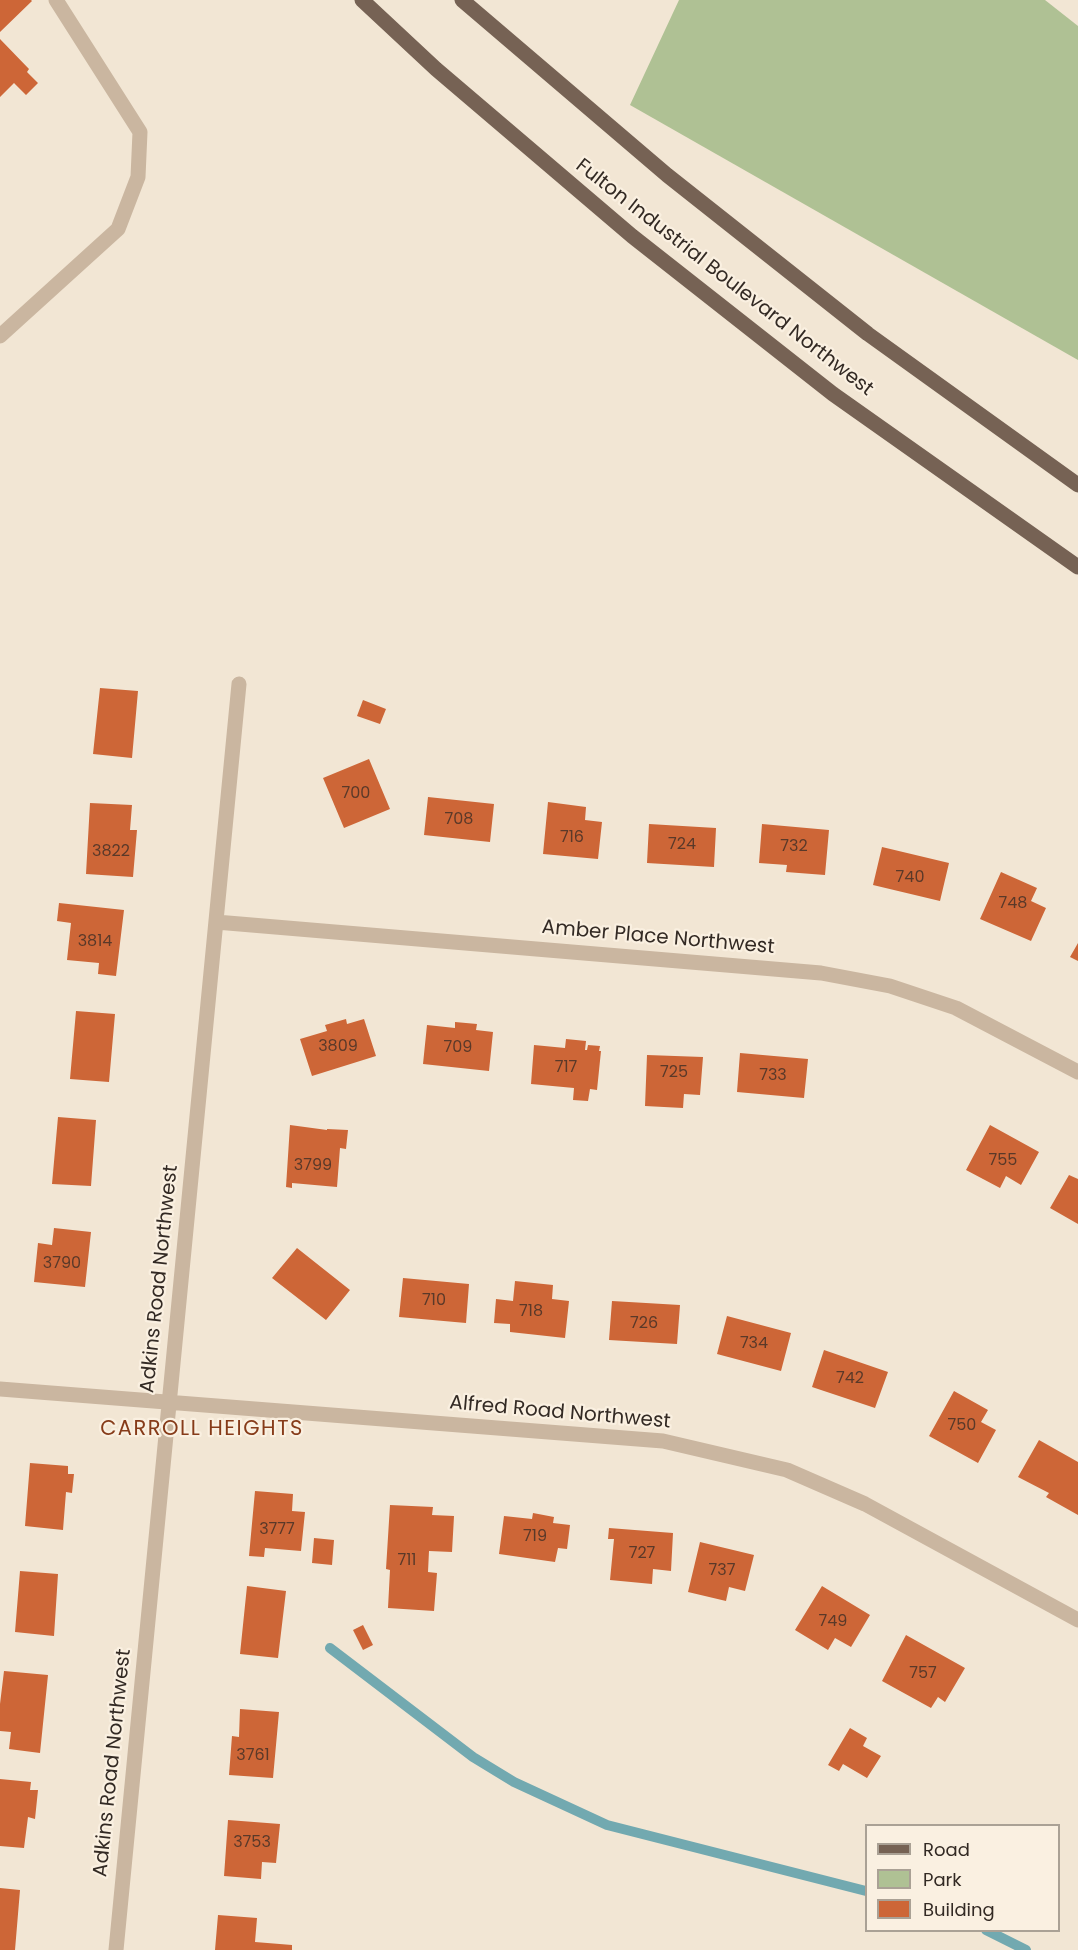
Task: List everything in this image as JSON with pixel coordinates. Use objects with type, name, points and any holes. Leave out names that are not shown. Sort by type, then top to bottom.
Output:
[{"type":"main road","name":"Fulton Industrial Boulevard Northwest","points":[[363,0],[435,69],[632,236],[833,394],[1078,567]]},
{"type":"main road","points":[[462,0],[667,175],[840,312],[1078,485]]},
{"type":"street","points":[[0,336],[118,229],[138,177],[140,132],[56,0]]},
{"type":"street","name":"Adkins Road Northwest","points":[[116,1950],[239,684]]},
{"type":"street","name":"Amber Place Northwest","points":[[216,922],[821,973],[890,986],[956,1008],[1078,1072]]},
{"type":"street","name":"Alfred Road Northwest","points":[[0,1389],[663,1441],[787,1470],[865,1504],[1078,1620]]},
{"type":"green space","points":[[679,0],[1045,0],[1078,26],[1078,360],[630,105]]},
{"type":"building","points":[[0,0],[31,0],[32,1],[0,32]]},
{"type":"building","points":[[0,39],[29,69],[27,72],[38,83],[26,95],[14,83],[0,97]]},
{"type":"building","points":[[100,688],[138,691],[132,758],[93,754]]},
{"type":"building","points":[[363,700],[386,709],[380,724],[357,716]]},
{"type":"building","points":[[369,759],[390,809],[344,828],[323,778]]},
{"type":"building","points":[[428,797],[494,804],[490,842],[424,835]]},
{"type":"building","points":[[548,802],[586,807],[585,820],[602,822],[598,859],[543,854]]},
{"type":"building","points":[[90,803],[132,805],[130,830],[137,830],[133,877],[86,874]]},
{"type":"building","points":[[649,824],[716,828],[714,867],[647,863]]},
{"type":"building","points":[[762,824],[829,830],[825,875],[786,872],[787,865],[759,863]]},
{"type":"building","points":[[882,847],[949,863],[940,901],[873,885]]},
{"type":"building","points":[[1001,872],[1037,888],[1031,901],[1046,908],[1031,941],[980,919]]},
{"type":"building","points":[[59,903],[124,910],[116,976],[98,974],[99,963],[67,960],[71,923],[57,921]]},
{"type":"building","points":[[1078,943],[1078,961],[1070,957]]},
{"type":"building","points":[[76,1011],[115,1014],[109,1082],[70,1079]]},
{"type":"building","points":[[346,1019],[347,1024],[364,1019],[376,1056],[312,1076],[300,1039],[327,1031],[325,1025]]},
{"type":"building","points":[[455,1022],[477,1024],[476,1030],[493,1032],[489,1071],[423,1064],[427,1025],[455,1028]]},
{"type":"building","points":[[566,1039],[586,1041],[585,1050],[588,1045],[600,1046],[597,1090],[590,1089],[588,1101],[573,1100],[574,1088],[531,1084],[534,1045],[565,1048]]},
{"type":"building","points":[[740,1053],[808,1059],[804,1098],[737,1092]]},
{"type":"building","points":[[647,1055],[703,1057],[700,1095],[684,1094],[683,1108],[645,1106]]},
{"type":"building","points":[[58,1117],[96,1120],[91,1186],[52,1184]]},
{"type":"building","points":[[290,1125],[327,1130],[348,1130],[346,1149],[340,1148],[337,1187],[292,1183],[292,1188],[286,1187]]},
{"type":"building","points":[[990,1125],[1039,1152],[1021,1185],[1006,1176],[1000,1188],[966,1170]]},
{"type":"building","points":[[1069,1175],[1078,1179],[1078,1224],[1050,1208]]},
{"type":"building","points":[[54,1228],[91,1232],[85,1287],[34,1282],[38,1243],[52,1245]]},
{"type":"building","points":[[297,1248],[350,1290],[326,1320],[272,1278]]},
{"type":"building","points":[[403,1278],[469,1284],[466,1323],[399,1317]]},
{"type":"building","points":[[515,1281],[553,1285],[552,1299],[569,1301],[565,1338],[510,1332],[510,1324],[494,1323],[496,1299],[513,1301]]},
{"type":"building","points":[[612,1301],[680,1305],[677,1344],[609,1340]]},
{"type":"building","points":[[727,1316],[791,1333],[781,1371],[717,1354]]},
{"type":"building","points":[[824,1350],[888,1372],[875,1408],[812,1387]]},
{"type":"building","points":[[954,1391],[988,1410],[981,1422],[996,1430],[978,1463],[929,1436]]},
{"type":"building","points":[[1039,1440],[1078,1462],[1078,1515],[1046,1497],[1049,1493],[1018,1477]]},
{"type":"building","points":[[30,1463],[68,1466],[68,1474],[74,1474],[72,1493],[66,1492],[63,1530],[25,1526]]},
{"type":"building","points":[[255,1491],[293,1494],[292,1511],[305,1512],[301,1551],[265,1548],[264,1557],[249,1556]]},
{"type":"building","points":[[390,1505],[433,1507],[432,1515],[454,1516],[452,1552],[429,1551],[428,1572],[437,1573],[434,1611],[388,1608],[390,1570],[386,1569]]},
{"type":"building","points":[[533,1513],[554,1517],[553,1523],[570,1525],[567,1549],[558,1548],[555,1562],[499,1554],[504,1516],[532,1519]]},
{"type":"building","points":[[609,1528],[673,1533],[671,1571],[653,1569],[652,1584],[610,1580],[614,1539],[608,1539]]},
{"type":"building","points":[[314,1538],[334,1540],[332,1565],[312,1563]]},
{"type":"building","points":[[700,1542],[754,1555],[745,1591],[729,1587],[726,1601],[688,1592]]},
{"type":"building","points":[[20,1571],[58,1574],[54,1636],[15,1632]]},
{"type":"building","points":[[247,1586],[286,1591],[278,1658],[240,1654]]},
{"type":"building","points":[[822,1586],[870,1615],[851,1647],[835,1638],[828,1650],[795,1630]]},
{"type":"building","points":[[363,1625],[373,1645],[363,1650],[353,1630]]},
{"type":"building","points":[[906,1635],[965,1668],[945,1702],[938,1697],[931,1708],[882,1681]]},
{"type":"building","points":[[4,1671],[48,1675],[40,1753],[9,1749],[11,1732],[0,1731]]},
{"type":"building","points":[[240,1709],[279,1712],[273,1778],[229,1775],[232,1736],[239,1737]]},
{"type":"building","points":[[850,1728],[867,1738],[863,1746],[881,1756],[867,1778],[843,1764],[839,1771],[828,1765]]},
{"type":"building","points":[[0,1779],[31,1782],[30,1790],[38,1790],[35,1819],[28,1817],[24,1848],[0,1846]]},
{"type":"building","points":[[228,1820],[280,1824],[276,1863],[262,1862],[261,1879],[224,1876]]},
{"type":"building","points":[[0,1888],[20,1890],[15,1950],[0,1950]]},
{"type":"building","points":[[218,1915],[257,1918],[255,1942],[292,1945],[292,1950],[215,1950]]},
{"type":"waterway","points":[[330,1648],[473,1757],[514,1782],[607,1825],[865,1891]]},
{"type":"waterway","points":[[990,1932],[1026,1950]]},
{"type":"district","name":"CARROLL HEIGHTS","points":[[202,1430]]}]
